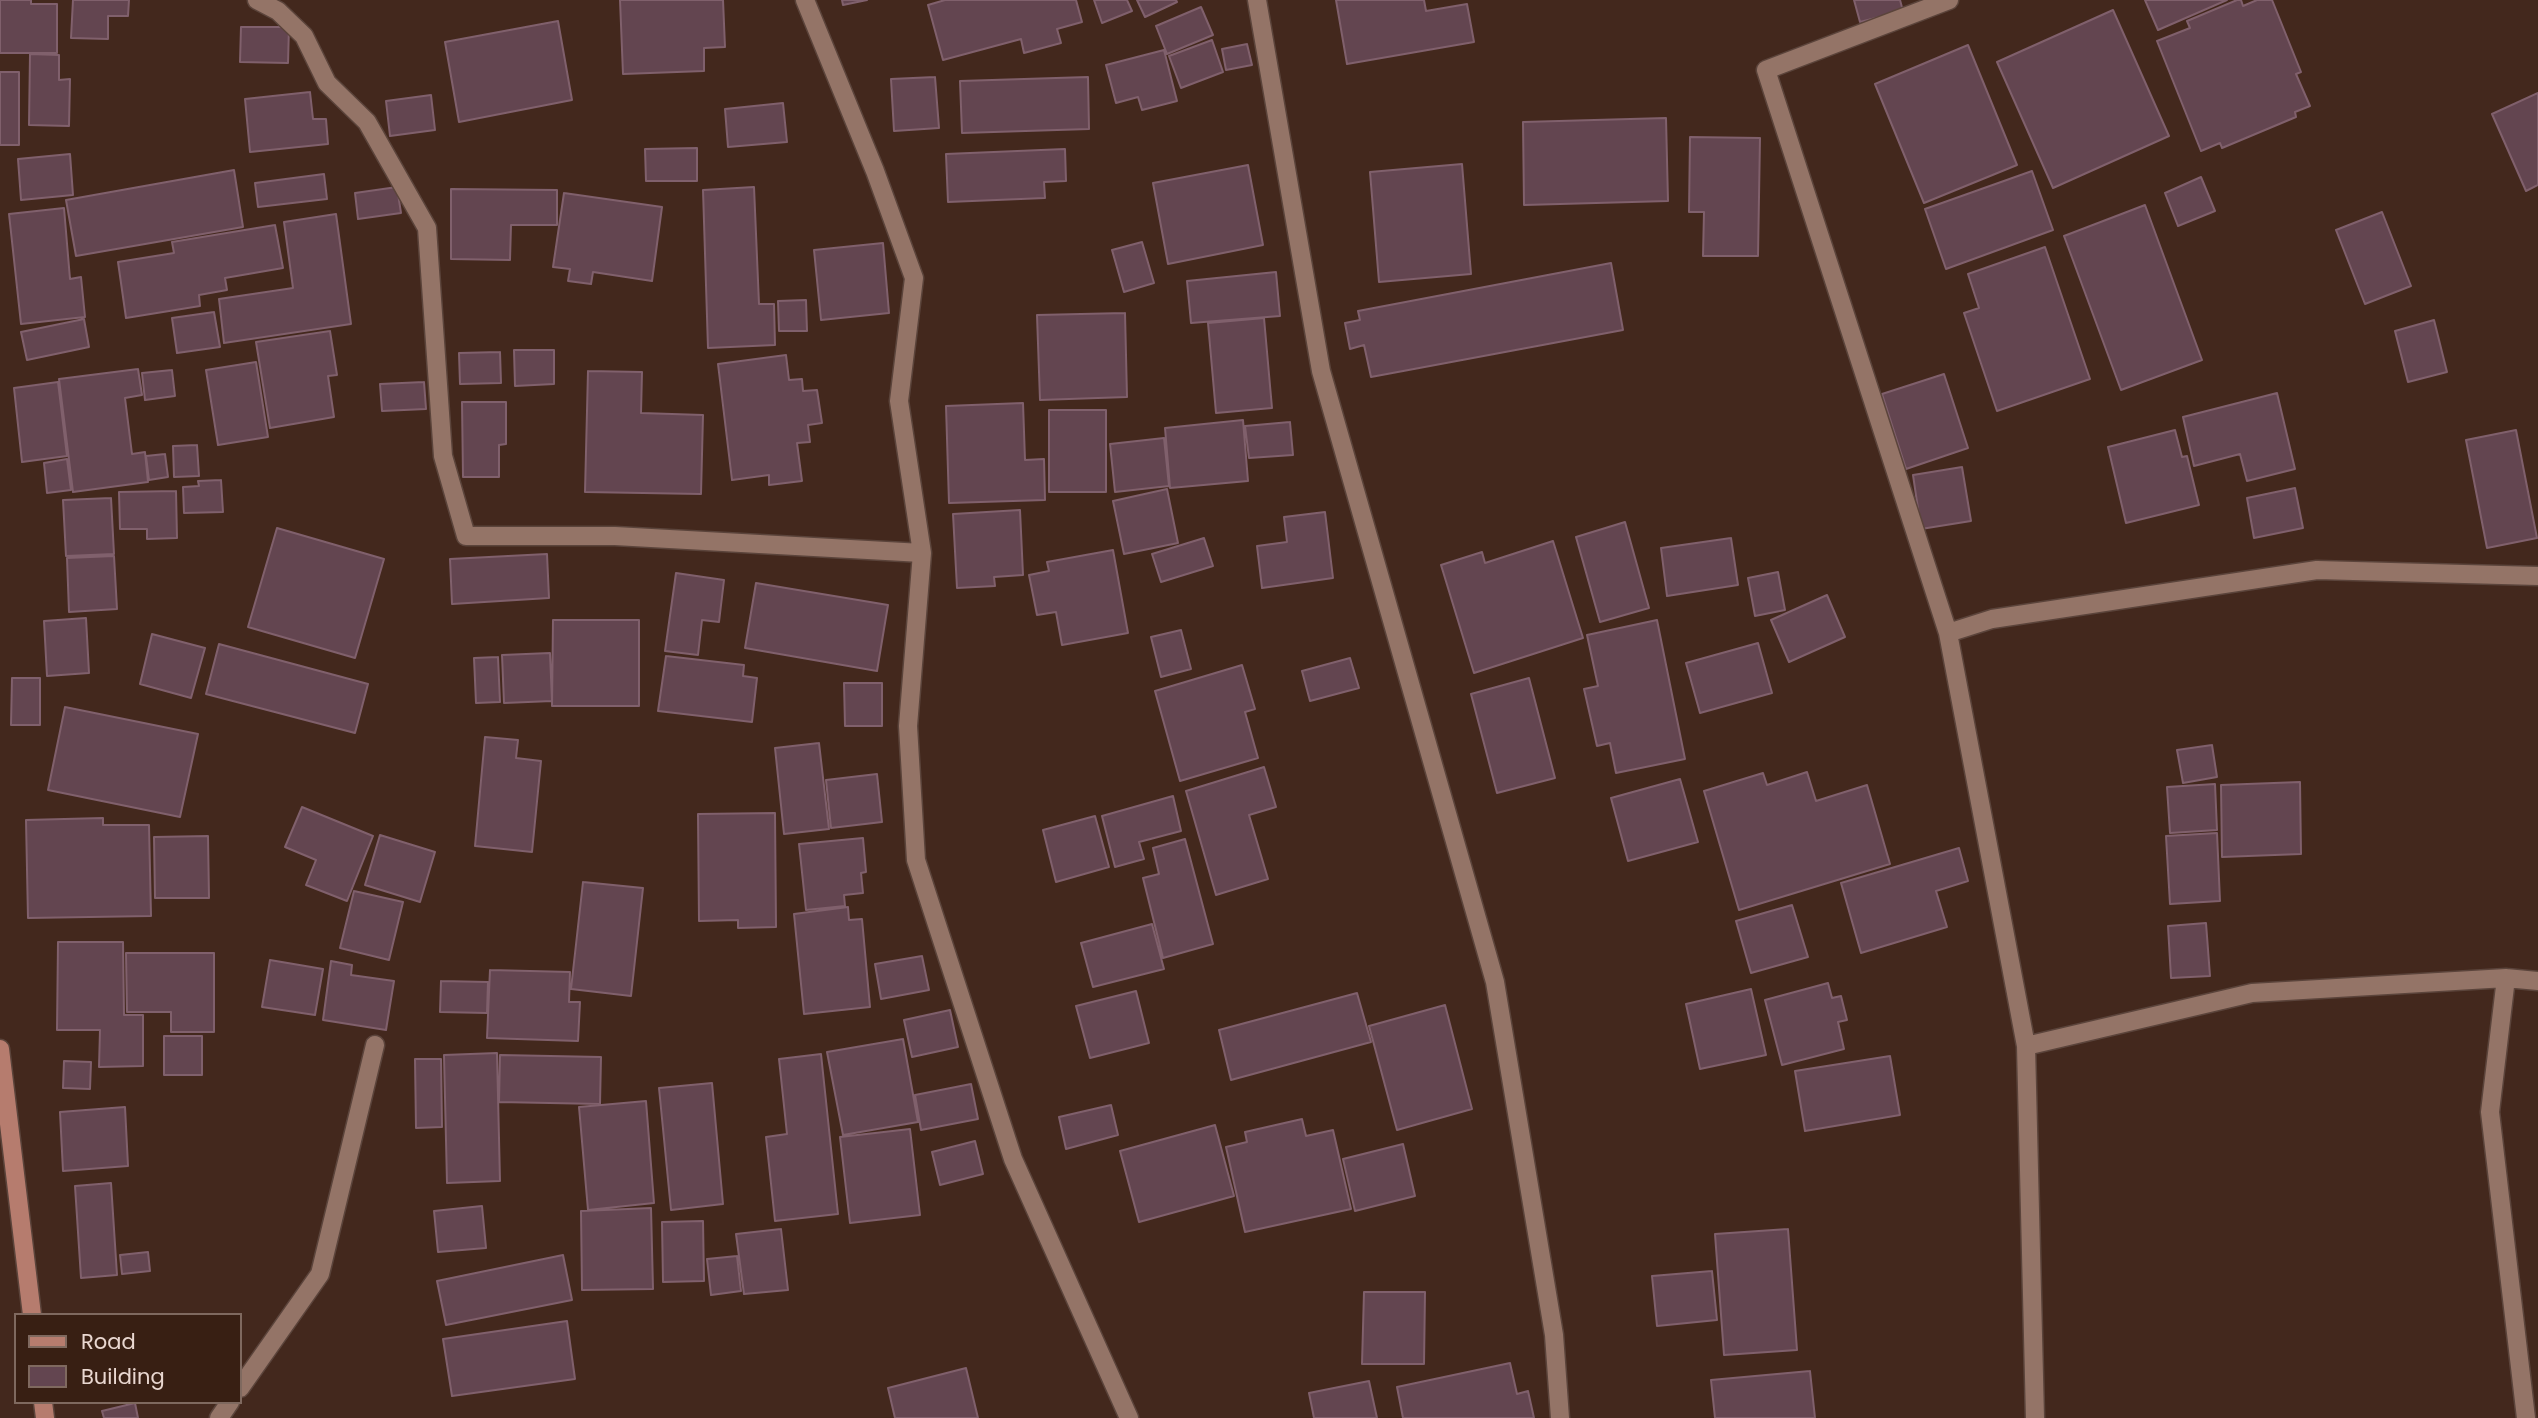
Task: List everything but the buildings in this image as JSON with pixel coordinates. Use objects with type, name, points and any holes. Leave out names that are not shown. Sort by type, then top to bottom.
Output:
[{"type":"main road","points":[[0,1049],[32,1313]]},
{"type":"street","points":[[257,0],[278,11],[304,36],[327,83],[368,122],[427,228],[443,456],[466,536],[615,536],[922,553]]},
{"type":"street","points":[[805,0],[875,171],[914,278],[900,401],[922,553],[908,726],[916,860],[1013,1159],[1129,1418]]},
{"type":"street","points":[[1257,0],[1321,371],[1495,982],[1554,1335],[1560,1418]]},
{"type":"street","points":[[1949,0],[1766,70],[1948,633],[2026,1046],[2035,1418]]},
{"type":"street","points":[[1948,633],[1992,619],[2317,570],[2538,576]]},
{"type":"street","points":[[2026,1046],[2252,993],[2506,978],[2538,981]]},
{"type":"street","points":[[2506,978],[2490,1112],[2526,1418]]},
{"type":"street","points":[[242,1385],[320,1274],[375,1045]]}]
